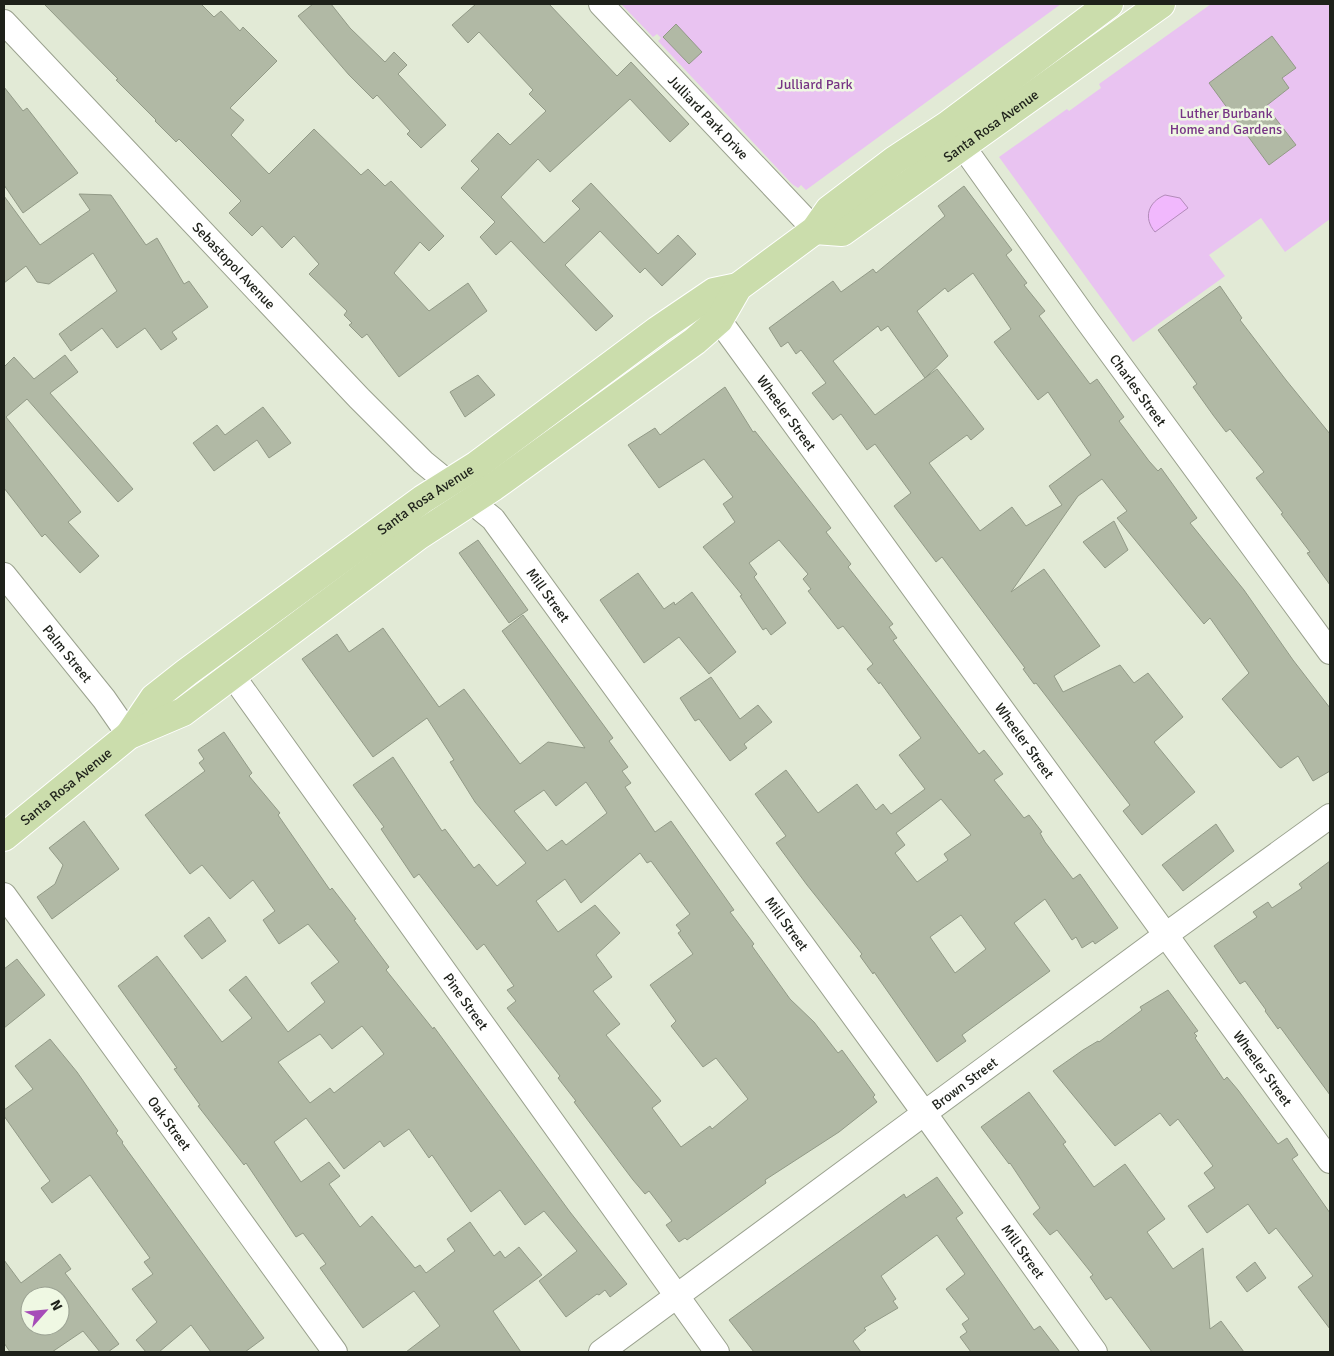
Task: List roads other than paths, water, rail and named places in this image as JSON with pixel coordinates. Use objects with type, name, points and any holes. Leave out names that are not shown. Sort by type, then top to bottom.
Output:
[{"type":"main road","name":"Santa Rosa Avenue","points":[[4,837],[129,735],[183,712],[231,674],[418,536],[472,501],[695,341],[718,320],[738,287],[815,230],[842,232],[1108,4]]},
{"type":"main road","name":"Santa Rosa Avenue","points":[[955,135],[1161,4]]},
{"type":"main road","name":"Santa Rosa Avenue","points":[[129,735],[154,698],[215,651],[449,482],[477,466],[686,310],[714,292],[738,287]]},
{"type":"street","name":"Julliard Park Drive","points":[[601,4],[815,230]]},
{"type":"street","name":"Sebastopol Avenue","points":[[4,22],[346,384],[423,462],[472,501]]},
{"type":"street","name":"Charles Street","points":[[955,135],[1092,327],[1330,652]]},
{"type":"street","name":"Wheeler Street","points":[[718,320],[1167,934],[1330,1161]]},
{"type":"street","name":"Mill Street","points":[[472,501],[493,519],[925,1114],[1095,1352]]},
{"type":"street","name":"Palm Street","points":[[4,575],[104,699],[129,735]]},
{"type":"street","name":"Pine Street","points":[[215,651],[717,1352]]},
{"type":"street","name":"Brown Street","points":[[601,1352],[677,1298],[1167,934],[1330,816]]},
{"type":"street","name":"Oak Street","points":[[4,895],[335,1352]]},
{"type":"park label","name":"Julliard Park","points":[[815,84]]},
{"type":"park label","name":"Luther Burbank Home and Gardens","points":[[1226,122]]}]
